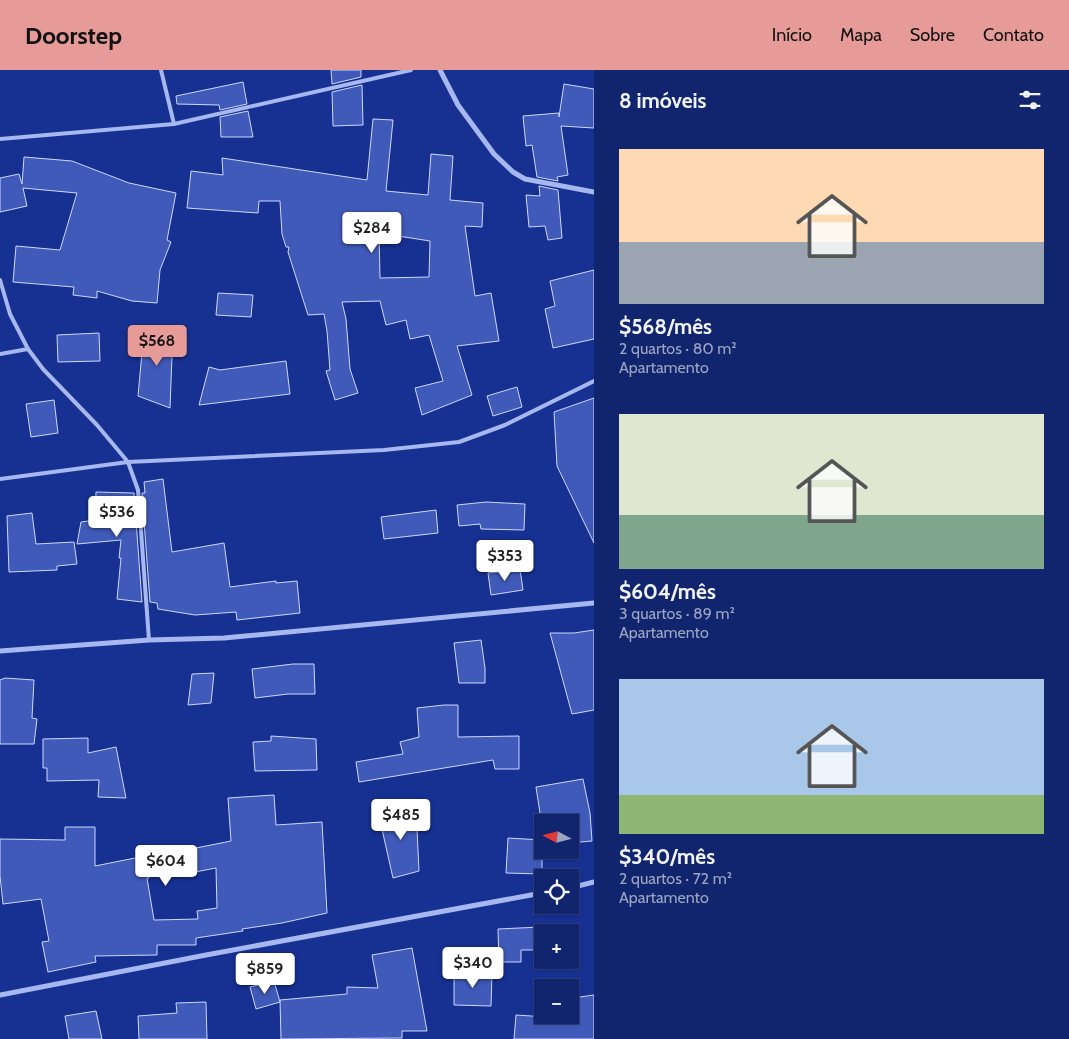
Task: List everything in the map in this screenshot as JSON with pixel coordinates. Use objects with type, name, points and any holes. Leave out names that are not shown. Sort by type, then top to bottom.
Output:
[{"type":"street","points":[[440,70],[458,105],[494,154],[513,172],[525,179],[594,192]]},
{"type":"street","points":[[0,651],[149,640],[224,638],[594,604]]},
{"type":"street","points":[[579,886],[594,882]]},
{"type":"street","points":[[0,995],[534,894]]},
{"type":"lane","points":[[161,70],[174,124]]},
{"type":"lane","points":[[0,139],[174,124],[411,70]]},
{"type":"lane","points":[[0,280],[10,314],[28,349],[128,462],[138,490],[149,640]]},
{"type":"lane","points":[[0,354],[28,349]]},
{"type":"lane","points":[[0,479],[128,462],[384,450],[459,442],[505,425],[594,381]]},
{"type":"building","points":[[331,70],[361,70],[361,77],[332,84]]},
{"type":"building","points":[[243,82],[247,104],[220,110],[219,105],[177,104],[176,96]]},
{"type":"building","points":[[564,84],[594,89],[594,128],[561,126],[568,175],[557,177],[558,181],[537,177],[532,145],[526,146],[523,116],[559,113],[559,117]]},
{"type":"building","points":[[362,85],[363,125],[333,126],[332,92]]},
{"type":"building","points":[[248,111],[253,137],[221,137],[220,117]]},
{"type":"building","points":[[373,119],[393,120],[386,191],[428,195],[431,154],[453,156],[450,200],[483,203],[482,227],[465,226],[475,296],[491,293],[499,341],[457,346],[472,395],[422,415],[415,388],[443,381],[429,335],[410,339],[406,320],[386,325],[380,301],[342,302],[346,319],[350,369],[358,393],[335,400],[326,371],[330,370],[324,314],[308,315],[288,252],[289,247],[286,247],[282,234],[280,201],[259,201],[258,213],[187,208],[191,171],[223,175],[222,158],[367,180]],"holes":[[[379,233],[430,241],[429,277],[380,278]]]},
{"type":"building","points":[[24,157],[72,161],[129,183],[176,193],[167,240],[171,242],[160,270],[157,303],[132,301],[97,291],[97,298],[73,295],[74,287],[13,282],[16,246],[60,250],[77,193],[23,188],[27,206],[0,212],[0,178],[19,174],[22,184]]},
{"type":"building","points":[[539,186],[558,190],[562,238],[548,240],[545,226],[529,227],[526,195],[540,196]]},
{"type":"building","points":[[594,270],[594,339],[553,348],[545,309],[555,306],[550,281]]},
{"type":"building","points":[[218,293],[253,295],[251,317],[216,315]]},
{"type":"building","points":[[173,330],[170,408],[138,396],[144,331]]},
{"type":"building","points":[[99,333],[100,361],[58,362],[57,335]]},
{"type":"building","points":[[286,361],[290,394],[199,405],[209,367],[220,370]]},
{"type":"building","points":[[517,387],[522,407],[493,416],[487,396]]},
{"type":"building","points":[[594,398],[594,543],[557,466],[554,412]]},
{"type":"building","points":[[54,400],[58,433],[31,437],[26,404]]},
{"type":"building","points":[[163,479],[172,552],[224,543],[230,587],[276,581],[276,583],[297,581],[300,613],[237,620],[236,612],[195,615],[158,609],[157,603],[150,602],[142,493],[145,493],[144,482]]},
{"type":"building","points":[[96,492],[134,493],[142,602],[117,599],[121,540],[77,544],[81,522],[95,520]]},
{"type":"building","points":[[486,502],[525,504],[524,530],[481,529],[480,524],[459,526],[457,505]]},
{"type":"building","points":[[436,510],[438,533],[384,539],[381,517]]},
{"type":"building","points":[[32,513],[36,544],[74,542],[77,564],[57,566],[57,570],[9,572],[7,516]]},
{"type":"building","points":[[520,569],[523,590],[491,595],[488,573]]},
{"type":"building","points":[[594,630],[594,710],[572,714],[550,633],[574,633]]},
{"type":"building","points":[[481,640],[485,683],[459,683],[454,643]]},
{"type":"building","points":[[293,664],[314,664],[315,694],[288,694],[255,698],[252,669]]},
{"type":"building","points":[[214,673],[211,703],[188,705],[192,674]]},
{"type":"building","points":[[5,678],[34,680],[32,718],[37,719],[34,744],[0,744],[0,680]]},
{"type":"building","points":[[458,705],[458,737],[519,736],[519,769],[495,769],[493,760],[359,782],[356,762],[403,754],[400,742],[419,737],[417,708]]},
{"type":"building","points":[[271,736],[316,739],[317,770],[255,771],[253,742],[271,741]]},
{"type":"building","points":[[88,738],[88,753],[116,747],[126,798],[98,797],[99,780],[47,781],[47,768],[43,768],[43,739]]},
{"type":"building","points":[[583,779],[590,813],[592,841],[579,842],[579,814],[540,814],[536,787]]},
{"type":"building","points":[[274,795],[276,825],[322,822],[327,913],[282,923],[242,929],[243,931],[196,938],[196,945],[157,945],[157,955],[95,956],[96,962],[48,972],[42,942],[49,941],[41,899],[3,904],[0,876],[0,839],[65,840],[65,827],[95,827],[95,866],[145,856],[154,920],[198,919],[197,911],[217,908],[216,868],[195,872],[191,849],[231,841],[228,798]]},
{"type":"building","points":[[416,808],[419,871],[393,878],[379,816]]},
{"type":"building","points":[[508,838],[534,840],[534,859],[542,859],[542,869],[534,869],[534,874],[506,873]]},
{"type":"building","points":[[534,927],[534,950],[521,950],[521,962],[499,962],[498,929]]},
{"type":"building","points":[[412,948],[427,1031],[402,1031],[402,1038],[281,1039],[280,1000],[347,994],[347,987],[378,988],[372,955]]},
{"type":"building","points":[[454,972],[492,973],[491,1006],[454,1005]]},
{"type":"building","points":[[274,981],[280,1002],[256,1009],[250,987]]},
{"type":"building","points":[[594,995],[594,1039],[514,1039],[516,1015],[534,1016],[534,1024],[579,1024],[579,997]]},
{"type":"building","points":[[206,1002],[207,1039],[139,1039],[138,1016],[177,1013],[176,1003]]},
{"type":"building","points":[[96,1011],[102,1039],[69,1039],[65,1016]]}]
